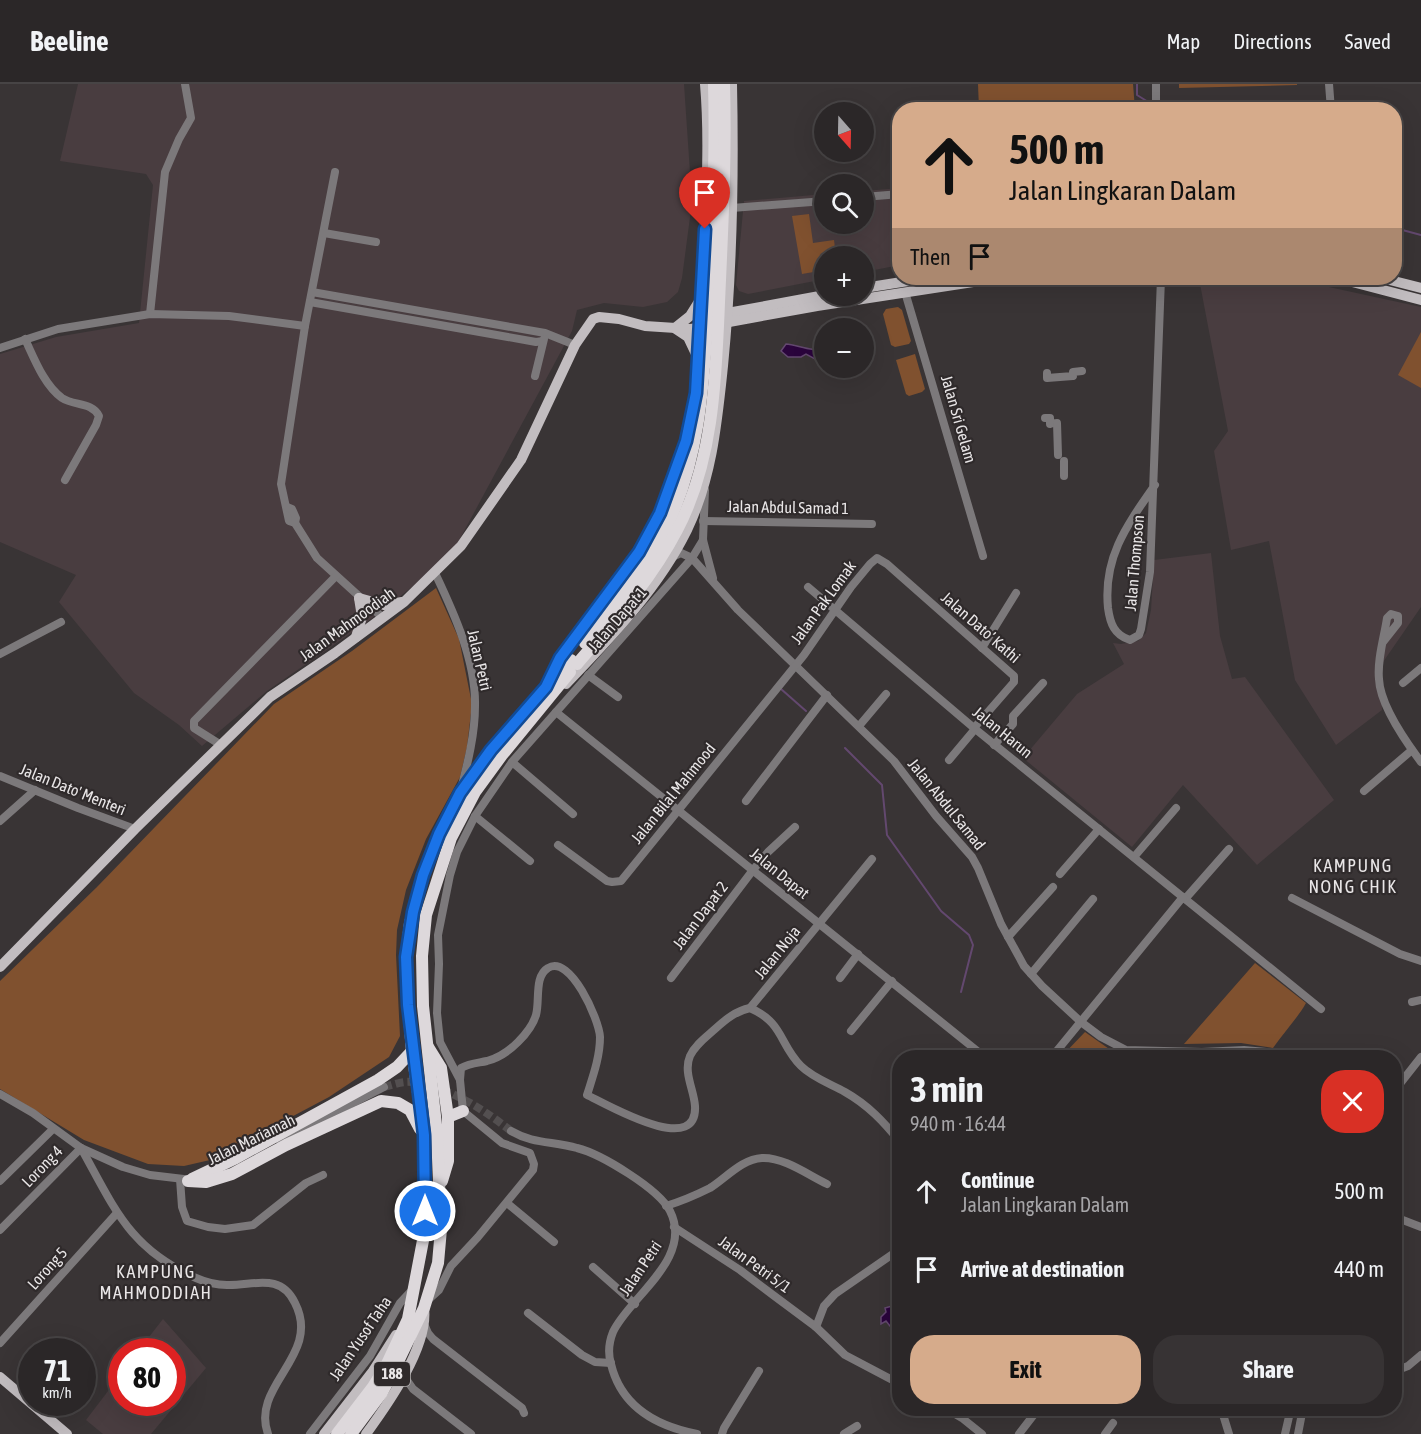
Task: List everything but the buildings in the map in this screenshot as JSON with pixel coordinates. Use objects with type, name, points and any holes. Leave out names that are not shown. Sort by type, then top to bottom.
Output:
[{"type":"highway","name":"188","points":[[337,1434],[382,1373],[408,1319],[425,1230],[425,1142],[412,1051],[406,957],[410,922],[423,875],[439,834],[460,793],[491,750],[546,687],[574,662],[622,612],[660,560],[683,517],[704,454],[713,390],[719,306],[724,177],[724,84]]},
{"type":"highway","name":"188","points":[[351,1434],[381,1394],[425,1305],[438,1263],[441,1229],[440,1188],[437,1134],[423,1006],[422,956],[426,915],[438,875],[452,838],[475,792],[574,662],[664,532],[680,494],[692,456],[703,388],[713,225],[715,151],[708,87]]},
{"type":"highway","points":[[426,1044],[441,1068],[448,1117],[448,1161],[440,1188]]},
{"type":"highway","points":[[184,1180],[236,1158],[378,1080],[397,1067],[412,1051]]},
{"type":"highway","points":[[184,1180],[206,1182],[232,1174],[286,1145],[381,1101],[398,1103],[410,1110],[425,1142]]},
{"type":"highway","points":[[448,1117],[463,1111]]},
{"type":"main road","points":[[530,722],[622,625],[655,583],[687,530],[706,483],[716,435],[729,291],[732,84]]},
{"type":"main road","points":[[546,687],[560,658],[639,552],[660,513],[686,441],[696,393],[706,202],[708,87],[725,89],[732,102]]},
{"type":"main road","points":[[1402,283],[1421,288]]},
{"type":"main road","points":[[874,286],[892,284]]},
{"type":"main road","points":[[727,318],[948,285]]},
{"type":"main road","points":[[1364,285],[1421,300]]},
{"type":"main road","points":[[729,291],[741,303],[764,306]]},
{"type":"main road","points":[[698,359],[688,337],[675,328],[690,316],[701,297]]},
{"type":"main road","points":[[727,318],[764,306],[814,297]]},
{"type":"main road","name":"Jalan Mahmoodiah","points":[[0,967],[135,829],[270,697],[404,602],[461,546],[521,460],[587,324],[596,317],[619,319],[645,326],[675,328],[727,318]]},
{"type":"main road","points":[[356,637],[362,617],[359,598],[384,605],[404,602]]},
{"type":"main road","points":[[366,1434],[395,1394],[404,1376],[425,1326],[425,1305]]},
{"type":"main road","points":[[324,1434],[373,1371],[408,1319]]},
{"type":"main road","points":[[0,1377],[68,1434]]},
{"type":"street","points":[[178,84],[185,95]]},
{"type":"street","points":[[150,314],[165,172],[191,118],[185,95],[185,84]]},
{"type":"street","points":[[1156,84],[1156,102]]},
{"type":"street","points":[[1329,84],[1330,102]]},
{"type":"street","points":[[334,172],[305,326],[281,484],[287,507],[292,509],[296,518],[294,523],[317,558],[359,598],[369,603],[381,620]]},
{"type":"street","points":[[874,196],[892,195]]},
{"type":"street","points":[[732,208],[814,202]]},
{"type":"street","points":[[324,233],[376,242]]},
{"type":"street","name":"Jalan Thompson","points":[[1155,485],[1122,533],[1110,564],[1107,580],[1109,618],[1116,632],[1130,640],[1139,635],[1144,618],[1150,572],[1155,485],[1161,285]]},
{"type":"street","name":"Jalan Sri Gelam","points":[[905,291],[983,556]]},
{"type":"street","points":[[312,292],[544,337],[561,338],[575,345]]},
{"type":"street","points":[[310,302],[536,342],[544,337]]},
{"type":"street","points":[[0,348],[58,329],[150,314],[229,316],[305,326]]},
{"type":"street","points":[[535,376],[544,337]]},
{"type":"street","points":[[25,339],[36,363],[53,389],[63,399],[90,407],[99,416],[65,480]]},
{"type":"street","points":[[1047,373],[1047,378],[1073,376],[1073,372],[1082,371]]},
{"type":"street","points":[[1052,422],[1064,476]]},
{"type":"street","name":"Jalan Abdul Samad","points":[[706,483],[703,540],[714,581]]},
{"type":"street","name":"Jalan Abdul Samad 1","points":[[703,521],[872,524]]},
{"type":"street","name":"Jalan Dapat 1","points":[[463,1111],[460,1080],[440,1042],[437,1013],[438,935],[452,867],[458,852],[475,816],[512,762],[692,558],[703,540]]},
{"type":"street","points":[[672,557],[681,553],[692,558]]},
{"type":"street","name":"Jalan Abdul Samad","points":[[692,558],[738,610],[894,761],[936,816],[972,857],[1008,937],[1031,974],[1080,1022],[1126,1050]]},
{"type":"street","name":"Jalan Pak Lomak","points":[[795,664],[835,609],[877,558]]},
{"type":"street","name":"Jalan Dato’ Kathi","points":[[877,558],[887,564],[1010,670],[1015,678],[975,729]]},
{"type":"street","name":"Jalan Petri","points":[[435,573],[467,655],[475,706],[470,752],[460,793]]},
{"type":"street","points":[[221,745],[194,728],[194,721],[336,576]]},
{"type":"street","name":"Jalan Harun","points":[[808,587],[975,729],[1321,1009]]},
{"type":"street","points":[[982,648],[1016,593]]},
{"type":"street","points":[[0,654],[62,622]]},
{"type":"street","points":[[1383,642],[1378,672],[1381,690],[1387,707],[1421,762]]},
{"type":"street","name":"Jalan Bilal Mahmood","points":[[558,844],[607,881],[621,881],[795,664]]},
{"type":"street","points":[[1403,683],[1421,668]]},
{"type":"street","points":[[588,675],[618,697]]},
{"type":"street","points":[[994,744],[1013,724],[1014,716],[1043,683]]},
{"type":"street","points":[[859,726],[886,694]]},
{"type":"street","points":[[746,801],[827,695]]},
{"type":"street","name":"Jalan Dapat","points":[[556,712],[976,1050]]},
{"type":"street","points":[[949,760],[975,729]]},
{"type":"street","points":[[1364,791],[1412,750]]},
{"type":"street","points":[[512,762],[573,814]]},
{"type":"street","name":"Jalan Dato' Menteri","points":[[0,776],[135,829]]},
{"type":"street","points":[[0,821],[35,790]]},
{"type":"street","points":[[1134,857],[1176,808]]},
{"type":"street","points":[[475,816],[530,861]]},
{"type":"street","name":"Jalan Dapat 2","points":[[671,978],[753,870],[768,852],[795,827]]},
{"type":"street","points":[[1060,874],[1099,829]]},
{"type":"street","points":[[1057,1050],[1184,898],[1229,849]]},
{"type":"street","name":"Jalan Noja","points":[[750,1008],[872,859]]},
{"type":"street","points":[[1008,937],[1053,887]]},
{"type":"street","points":[[1292,898],[1400,954],[1421,961]]},
{"type":"street","points":[[1031,974],[1094,899]]},
{"type":"street","points":[[840,978],[858,954]]},
{"type":"street","points":[[460,1080],[461,1068],[501,1055],[526,1033],[536,1014],[540,978],[544,970],[551,966],[558,966],[564,968],[583,993],[600,1035],[597,1060],[587,1095],[655,1126],[679,1129],[688,1125],[695,1113],[689,1077],[690,1057],[700,1043],[724,1020],[750,1008],[764,1014],[774,1024],[801,1066],[809,1073],[866,1105],[892,1132]]},
{"type":"street","points":[[851,1031],[892,981]]},
{"type":"street","points":[[447,1056],[476,1063]]},
{"type":"street","points":[[1402,1081],[1421,1057]]},
{"type":"street","name":"Jalan Mariamah","points":[[0,1094],[33,1113],[81,1148],[123,1167],[150,1175],[184,1180],[225,1171],[384,1087]]},
{"type":"street","points":[[425,1305],[439,1290],[451,1266],[507,1203],[532,1170],[533,1159],[525,1150],[502,1143],[463,1111]]},
{"type":"street","points":[[0,1181],[53,1129]]},
{"type":"street","name":"Jalan Petri","points":[[511,1131],[524,1138],[576,1147],[601,1156],[653,1192],[670,1210],[676,1235],[674,1246],[652,1283],[619,1321],[611,1335],[609,1352],[614,1379],[632,1404],[665,1425],[686,1433],[697,1434]]},
{"type":"street","points":[[81,1148],[117,1213],[136,1238],[149,1250],[197,1278],[225,1285],[272,1282],[288,1291],[300,1314],[301,1338],[297,1351],[271,1395],[266,1410],[268,1434]]},
{"type":"street","name":"Lorong 4","points":[[0,1230],[81,1148]]},
{"type":"street","points":[[666,1206],[686,1200],[711,1187],[750,1161],[764,1158],[796,1168],[827,1184]]},
{"type":"street","points":[[184,1180],[182,1207],[188,1221],[225,1229],[253,1225],[306,1183],[322,1175]]},
{"type":"street","points":[[507,1203],[554,1242]]},
{"type":"street","name":"Lorong 5","points":[[0,1343],[117,1213]]},
{"type":"street","points":[[1402,1220],[1421,1227]]},
{"type":"street","name":"Jalan Petri 5/1","points":[[674,1227],[740,1270],[816,1328]]},
{"type":"street","points":[[892,1255],[835,1294],[824,1306],[816,1328],[845,1355],[892,1380]]},
{"type":"street","points":[[593,1267],[634,1304]]},
{"type":"street","name":"Jalan Yusof Taha","points":[[310,1434],[370,1356],[400,1303],[414,1287]]},
{"type":"street","points":[[528,1312],[582,1355],[595,1362],[611,1363]]},
{"type":"street","points":[[425,1326],[433,1339],[522,1408],[524,1413]]},
{"type":"street","points":[[418,1345],[433,1339]]},
{"type":"street","points":[[1402,1368],[1421,1355]]},
{"type":"street","points":[[722,1434],[759,1371]]},
{"type":"street","points":[[404,1376],[414,1389],[471,1434]]},
{"type":"street","points":[[395,1394],[405,1389],[414,1389]]},
{"type":"street","points":[[959,1416],[982,1434]]},
{"type":"street","points":[[1019,1434],[1033,1416]]},
{"type":"street","points":[[1223,1416],[1229,1434]]},
{"type":"street","points":[[1285,1434],[1289,1416]]},
{"type":"street","points":[[1298,1434],[1301,1416]]},
{"type":"street","points":[[1105,1434],[1113,1424]]},
{"type":"street","points":[[844,1434],[857,1426]]},
{"type":"shaded area","points":[[78,84],[684,84],[692,202],[682,278],[678,292],[667,302],[643,307],[604,303],[577,310],[572,331],[456,546],[430,573],[367,622],[267,691],[202,746],[179,725],[134,693],[59,602],[76,575],[0,542],[0,354],[56,337],[139,323],[153,185],[146,174],[60,161]]},
{"type":"shaded area","points":[[978,84],[1133,84],[1134,102],[979,102]]},
{"type":"shaded area","points":[[1179,84],[1297,84],[1297,85],[1179,88]]},
{"type":"shaded area","points":[[892,189],[892,267],[874,270],[874,246],[814,246],[814,281],[748,294],[739,291],[736,285],[744,201],[814,195],[814,234],[874,234],[874,190]]},
{"type":"shaded area","points":[[809,214],[813,243],[834,240],[835,246],[814,246],[814,272],[802,274],[792,216]]},
{"type":"shaded area","points":[[1200,285],[1320,285],[1421,307],[1421,607],[1381,665],[1382,710],[1336,745],[1295,680],[1269,541],[1231,550],[1214,451],[1228,431]]},
{"type":"shaded area","points":[[898,307],[902,310],[911,341],[909,344],[895,347],[891,345],[883,314],[886,309]]},
{"type":"shaded area","points":[[1421,332],[1421,388],[1398,375]]},
{"type":"shaded area","points":[[786,344],[814,349],[814,358],[806,354],[801,357],[788,357],[781,351]]},
{"type":"shaded area","points":[[915,354],[925,389],[909,396],[906,394],[896,360]]},
{"type":"shaded area","points":[[1211,553],[1220,636],[1232,679],[1245,677],[1334,800],[1257,865],[1183,785],[1132,847],[1023,758],[1077,694],[1124,664],[1113,643],[1138,641],[1146,633],[1151,610],[1154,560]]},
{"type":"shaded area","points":[[436,588],[459,639],[472,704],[467,747],[460,777],[426,839],[406,890],[397,930],[400,1036],[389,1057],[329,1097],[210,1160],[184,1166],[148,1164],[84,1140],[0,1089],[0,981],[97,887],[274,704],[352,651]]},
{"type":"shaded area","points":[[1255,963],[1306,1003],[1273,1048],[1241,1043],[1184,1044]]},
{"type":"shaded area","points":[[1085,1032],[1111,1050],[1068,1050]]},
{"type":"shaded area","points":[[892,1306],[890,1326],[886,1321],[881,1324],[881,1317],[886,1312],[885,1308]]},
{"type":"shaded area","points":[[163,1319],[180,1338],[148,1338]]},
{"type":"shaded area","points":[[186,1345],[206,1368],[186,1392]]},
{"type":"shaded area","points":[[108,1391],[108,1416],[166,1416],[151,1434],[103,1434],[86,1420],[89,1416],[96,1416],[96,1407]]},
{"type":"waterway","points":[[1137,84],[1137,95],[1148,102]]},
{"type":"waterway","points":[[1402,230],[1421,235]]},
{"type":"waterway","points":[[781,689],[806,711]]},
{"type":"waterway","points":[[845,748],[882,785],[887,835],[941,911],[969,935],[973,945],[961,992]]},
{"type":"tunnel","points":[[384,1087],[408,1082],[438,1088],[477,1107],[511,1131]]},
{"type":"district","name":"KAMPUNG NONG CHIK","points":[[1353,876]]},
{"type":"district","name":"KAMPUNG MAHMODDIAH","points":[[156,1282]]},
{"type":"route","points":[[425,1211],[424,1135],[412,1051],[406,957],[410,922],[423,875],[439,834],[460,793],[491,750],[546,687],[560,658],[639,552],[660,513],[681,458],[696,393],[705,229]]}]
